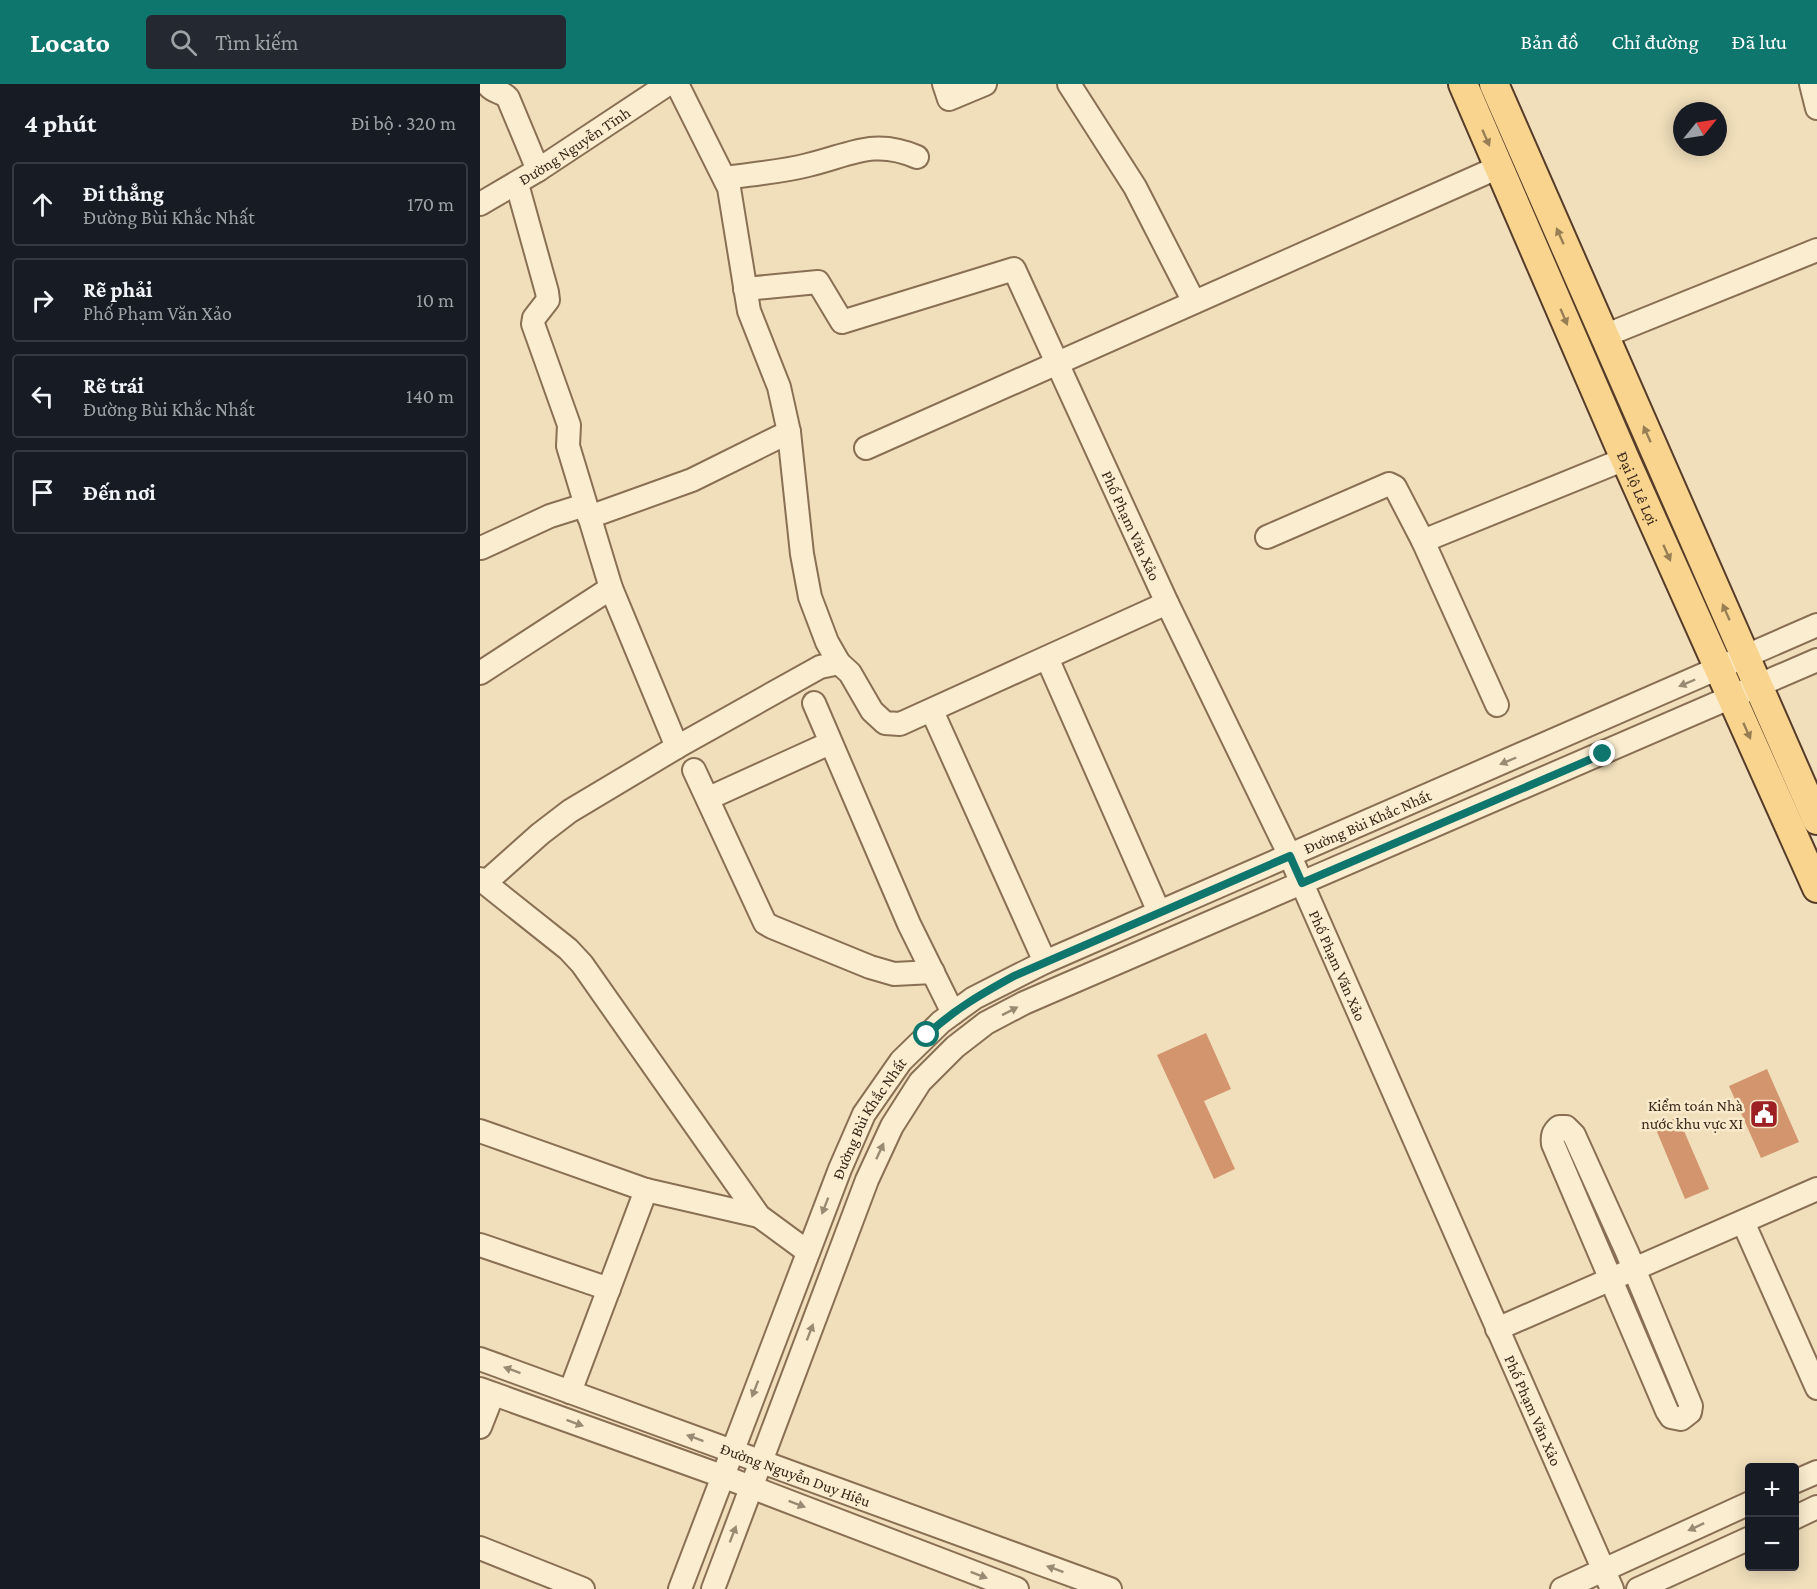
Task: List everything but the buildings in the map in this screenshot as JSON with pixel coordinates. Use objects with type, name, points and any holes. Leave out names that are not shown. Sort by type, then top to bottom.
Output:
[{"type":"main road","name":"Đại lộ Lê Lợi","points":[[1463,84],[1625,459],[1817,888]]},
{"type":"main road","name":"Đại lộ Lê Lợi","points":[[1494,84],[1817,820]]},
{"type":"street","points":[[487,84],[493,91],[508,98],[538,170]]},
{"type":"street","name":"Đường Nguyễn Tĩnh","points":[[480,204],[517,184],[668,84]]},
{"type":"street","points":[[677,84],[729,188],[753,325],[780,387],[789,432],[802,554],[810,597],[827,642],[838,663],[850,673],[872,711],[885,723],[900,724],[1167,603]]},
{"type":"street","points":[[944,84],[949,99],[985,84]]},
{"type":"street","points":[[1069,84],[1135,187],[1194,302]]},
{"type":"street","points":[[1811,84],[1817,108]]},
{"type":"street","points":[[725,178],[784,170],[860,150],[895,148],[917,157]]},
{"type":"street","points":[[866,448],[1499,167]]},
{"type":"street","points":[[517,184],[548,300],[534,318],[533,324],[569,425],[568,446],[611,588],[676,747]]},
{"type":"street","points":[[1604,336],[1817,250]]},
{"type":"street","name":"Phố Phạm Văn Xảo","points":[[745,289],[818,282],[842,321],[1014,269],[1167,603],[1290,856],[1607,1579]]},
{"type":"street","points":[[481,548],[550,516],[587,511],[693,480],[789,432]]},
{"type":"street","points":[[1423,541],[1625,459]]},
{"type":"street","points":[[1267,537],[1389,483],[1395,487],[1423,541],[1497,705]]},
{"type":"street","points":[[480,673],[611,588]]},
{"type":"street","name":"Đường Bùi Khắc Nhất","points":[[680,1589],[840,1168],[864,1114],[901,1061],[941,1022],[974,998],[1045,962],[1746,658],[1817,625]]},
{"type":"street","points":[[1047,658],[1159,912]]},
{"type":"street","name":"Đường Bùi Khắc Nhất","points":[[713,1589],[867,1180],[892,1126],[920,1082],[955,1047],[996,1018],[1024,1003],[1817,660]]},
{"type":"street","points":[[808,1252],[759,1216],[582,964],[568,949],[483,881],[570,811],[676,747],[820,667],[838,663]]},
{"type":"street","points":[[814,703],[909,924],[953,1013]]},
{"type":"street","points":[[933,711],[1045,962]]},
{"type":"street","points":[[709,798],[830,743]]},
{"type":"street","points":[[694,770],[709,798],[765,923],[870,967],[894,974],[933,972]]},
{"type":"street","points":[[1559,1127],[1566,1127],[1574,1135],[1634,1269],[1691,1406],[1686,1417],[1677,1420],[1667,1411],[1610,1279],[1553,1144],[1554,1131],[1559,1127]]},
{"type":"street","points":[[480,1131],[646,1190],[759,1216]]},
{"type":"street","points":[[1497,1329],[1817,1189]]},
{"type":"street","points":[[570,1392],[646,1190]]},
{"type":"street","points":[[1743,1222],[1817,1388]]},
{"type":"street","points":[[480,1245],[609,1289]]},
{"type":"street","name":"Đường Nguyễn Duy Hiệu","points":[[480,1359],[1110,1589]]},
{"type":"street","points":[[480,1427],[486,1392]]},
{"type":"street","name":"Đường Nguyễn Duy Hiệu","points":[[486,1392],[722,1476],[1017,1589]]},
{"type":"street","points":[[1799,1480],[1817,1472]]},
{"type":"street","points":[[1562,1589],[1607,1579],[1745,1505]]},
{"type":"street","points":[[1796,1517],[1817,1507]]},
{"type":"street","points":[[1638,1589],[1745,1540]]},
{"type":"street","points":[[480,1548],[547,1582],[584,1589]]},
{"type":"place","name":"Kiểm toán Nhà nước khu vực XI","points":[[1764,1114]]},
{"type":"route","points":[[927,1035],[974,998],[1014,976],[1290,856],[1302,883],[1603,754]]}]
